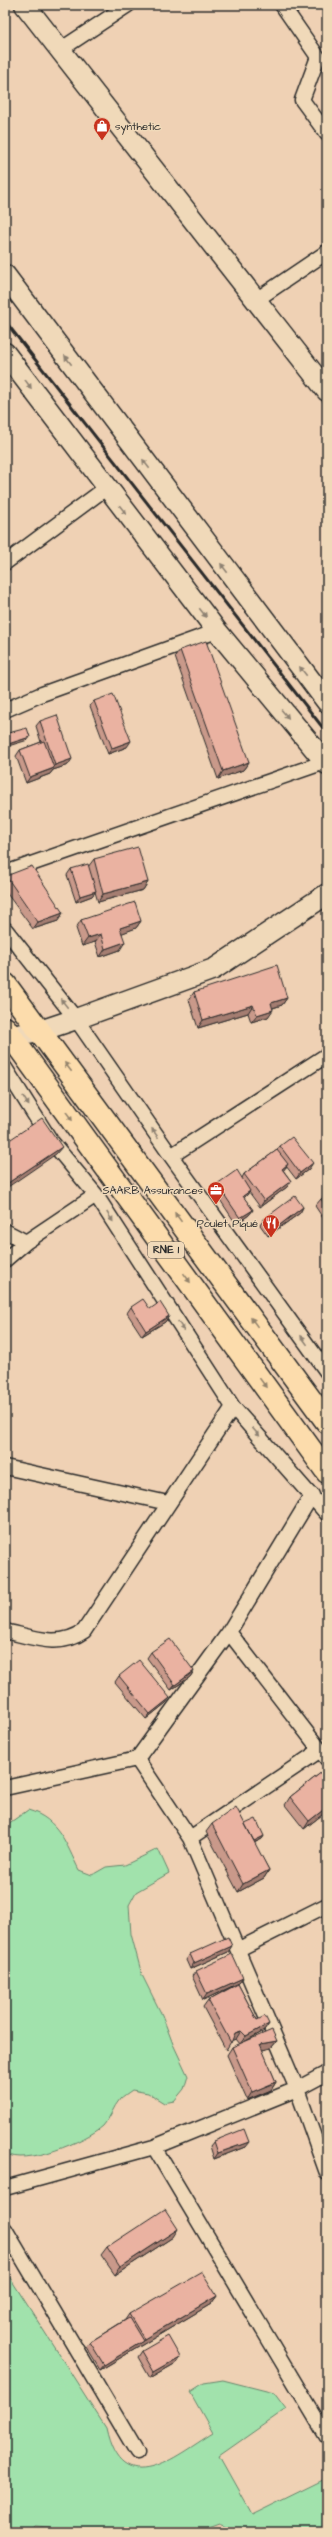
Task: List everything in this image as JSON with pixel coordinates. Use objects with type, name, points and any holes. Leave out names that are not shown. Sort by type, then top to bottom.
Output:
[{"type":"highway","name":"RNIE 1","points":[[5,984],[327,1422]]},
{"type":"highway","name":"RNIE 1","points":[[7,1033],[327,1472]]},
{"type":"main road","points":[[25,5],[327,391]]},
{"type":"main road","points":[[5,274],[327,702]]},
{"type":"main road","points":[[5,354],[217,632],[326,763]]},
{"type":"main road","points":[[7,1033],[40,1031],[214,969],[327,894]]},
{"type":"street","points":[[60,50],[128,5]]},
{"type":"street","points":[[282,5],[322,54],[302,100],[327,134]]},
{"type":"street","points":[[256,300],[327,252]]},
{"type":"street","points":[[5,563],[106,488]]},
{"type":"street","points":[[5,710],[42,694],[217,632]]},
{"type":"street","points":[[5,873],[326,763]]},
{"type":"street","points":[[5,929],[76,1019],[171,1156],[327,1372]]},
{"type":"street","points":[[171,1156],[327,1055]]},
{"type":"street","points":[[5,1068],[51,1141],[96,1195],[233,1407],[312,1494],[327,1514]]},
{"type":"street","points":[[5,1260],[26,1242],[96,1195]]},
{"type":"street","points":[[5,1231],[26,1242]]},
{"type":"street","points":[[5,1631],[54,1642],[72,1639],[84,1631],[233,1407]]},
{"type":"street","points":[[5,1467],[168,1503]]},
{"type":"street","points":[[5,1788],[137,1759],[229,1632],[312,1494]]},
{"type":"street","points":[[190,1838],[323,1755],[229,1632]]},
{"type":"street","points":[[137,1759],[190,1838],[297,2089],[327,2173]]},
{"type":"street","points":[[239,1950],[327,1905]]},
{"type":"street","points":[[5,2188],[154,2147],[297,2089],[327,2073]]},
{"type":"street","points":[[154,2147],[327,2437]]},
{"type":"street","points":[[5,2229],[137,2452]]},
{"type":"green space","points":[[28,1810],[39,1814],[54,1826],[65,1842],[79,1870],[92,1875],[106,1867],[125,1865],[158,1849],[169,1873],[136,1892],[129,1905],[131,1934],[142,1975],[162,2015],[173,2044],[188,2076],[184,2089],[174,2101],[164,2103],[148,2093],[132,2090],[120,2099],[103,2126],[95,2132],[70,2145],[40,2155],[26,2157],[14,2156],[5,2153],[5,1826]]},
{"type":"green space","points":[[5,2270],[106,2428],[114,2451],[124,2464],[137,2469],[151,2468],[182,2453],[213,2433],[190,2392],[204,2383],[223,2380],[274,2393],[286,2409],[219,2456],[252,2515],[327,2478],[327,2532],[240,2532],[219,2523],[194,2532],[59,2532],[50,2527],[34,2526],[28,2532],[5,2532]]},
{"type":"building","points":[[206,641],[249,762],[223,771],[180,650]]},
{"type":"building","points":[[113,694],[131,741],[112,748],[94,701]]},
{"type":"building","points":[[57,715],[72,759],[55,765],[40,721]]},
{"type":"building","points":[[27,728],[30,737],[5,745],[5,734]]},
{"type":"building","points":[[44,741],[54,768],[30,777],[20,750]]},
{"type":"building","points":[[138,847],[148,882],[103,894],[94,859]]},
{"type":"building","points":[[88,864],[96,891],[80,896],[71,869]]},
{"type":"building","points":[[32,866],[63,913],[38,922],[6,876]]},
{"type":"building","points":[[135,902],[141,921],[120,928],[125,942],[105,949],[101,934],[88,938],[81,920]]},
{"type":"building","points":[[277,965],[287,998],[271,1003],[273,1010],[257,1015],[253,1005],[203,1020],[194,992]]},
{"type":"building","points":[[42,1118],[62,1147],[5,1185],[5,1143]]},
{"type":"building","points":[[292,1137],[313,1163],[300,1173],[280,1146]]},
{"type":"building","points":[[277,1150],[288,1164],[282,1169],[291,1181],[264,1201],[244,1174]]},
{"type":"building","points":[[237,1170],[250,1191],[243,1196],[253,1210],[240,1218],[217,1184]]},
{"type":"building","points":[[327,1195],[327,1208],[321,1199]]},
{"type":"building","points":[[295,1196],[303,1207],[272,1231],[264,1219]]},
{"type":"building","points":[[143,1299],[150,1309],[160,1302],[169,1316],[146,1331],[131,1307]]},
{"type":"building","points":[[170,1639],[194,1671],[175,1685],[151,1652]]},
{"type":"building","points":[[139,1660],[170,1698],[150,1714],[119,1676]]},
{"type":"building","points":[[327,1768],[327,1807],[309,1821],[290,1797]]},
{"type":"building","points":[[236,1807],[269,1870],[243,1884],[212,1824]]},
{"type":"building","points":[[256,1819],[264,1836],[254,1841],[245,1824]]},
{"type":"building","points":[[228,1937],[232,1946],[194,1963],[190,1954]]},
{"type":"building","points":[[232,1954],[243,1978],[207,1994],[196,1971]]},
{"type":"building","points":[[238,1984],[257,2020],[265,2016],[269,2024],[246,2036],[241,2031],[235,2033],[231,2043],[208,2000]]},
{"type":"building","points":[[272,2030],[277,2041],[260,2044],[276,2082],[252,2092],[232,2047]]},
{"type":"building","points":[[244,2129],[249,2142],[218,2153],[214,2141]]},
{"type":"building","points":[[165,2209],[178,2229],[120,2267],[107,2247]]},
{"type":"building","points":[[202,2272],[217,2296],[144,2339],[129,2314]]},
{"type":"building","points":[[129,2318],[143,2341],[104,2365],[90,2342]]},
{"type":"building","points":[[168,2336],[180,2357],[154,2372],[142,2351]]},
{"type":"railway","points":[[5,321],[327,733]]},
{"type":"place","name":"synthetic","points":[[102,141]]},
{"type":"place","name":"SAARB Assurances","points":[[216,1205]]},
{"type":"place","name":"Poulet Piqué","points":[[271,1238]]}]
